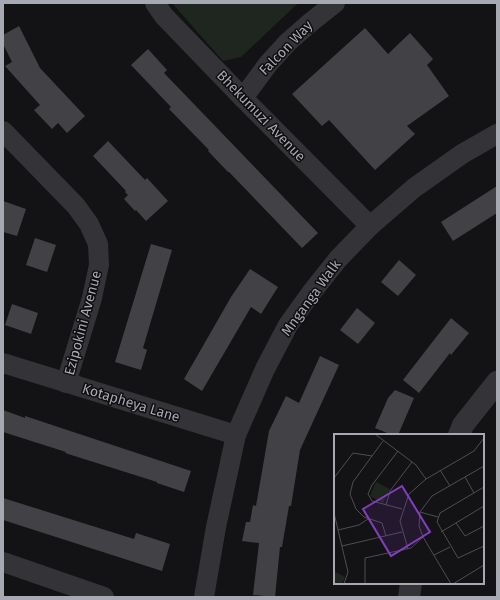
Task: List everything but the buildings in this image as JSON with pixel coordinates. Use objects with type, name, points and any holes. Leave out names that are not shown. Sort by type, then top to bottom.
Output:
[{"type":"street","name":"Bhekumuzi Avenue","points":[[155,3],[164,16],[243,98],[370,226]]},
{"type":"street","name":"Falcon Way","points":[[243,98],[268,64],[288,42],[335,3]]},
{"type":"street","name":"Ezipokini Avenue","points":[[3,131],[76,206],[89,224],[98,244],[99,265],[92,298],[66,383]]},
{"type":"street","name":"Mnganga Walk","points":[[204,597],[216,527],[236,435],[288,325],[338,259],[370,226],[420,184],[462,154],[497,134]]},
{"type":"street","name":"Kotapheya Lane","points":[[3,363],[236,435]]},
{"type":"street","points":[[459,434],[463,426],[497,382]]},
{"type":"street","points":[[3,562],[104,597]]},
{"type":"street","points":[[409,597],[411,584]]},
{"type":"shaded area","points":[[172,3],[299,3],[241,57],[223,61]]}]
